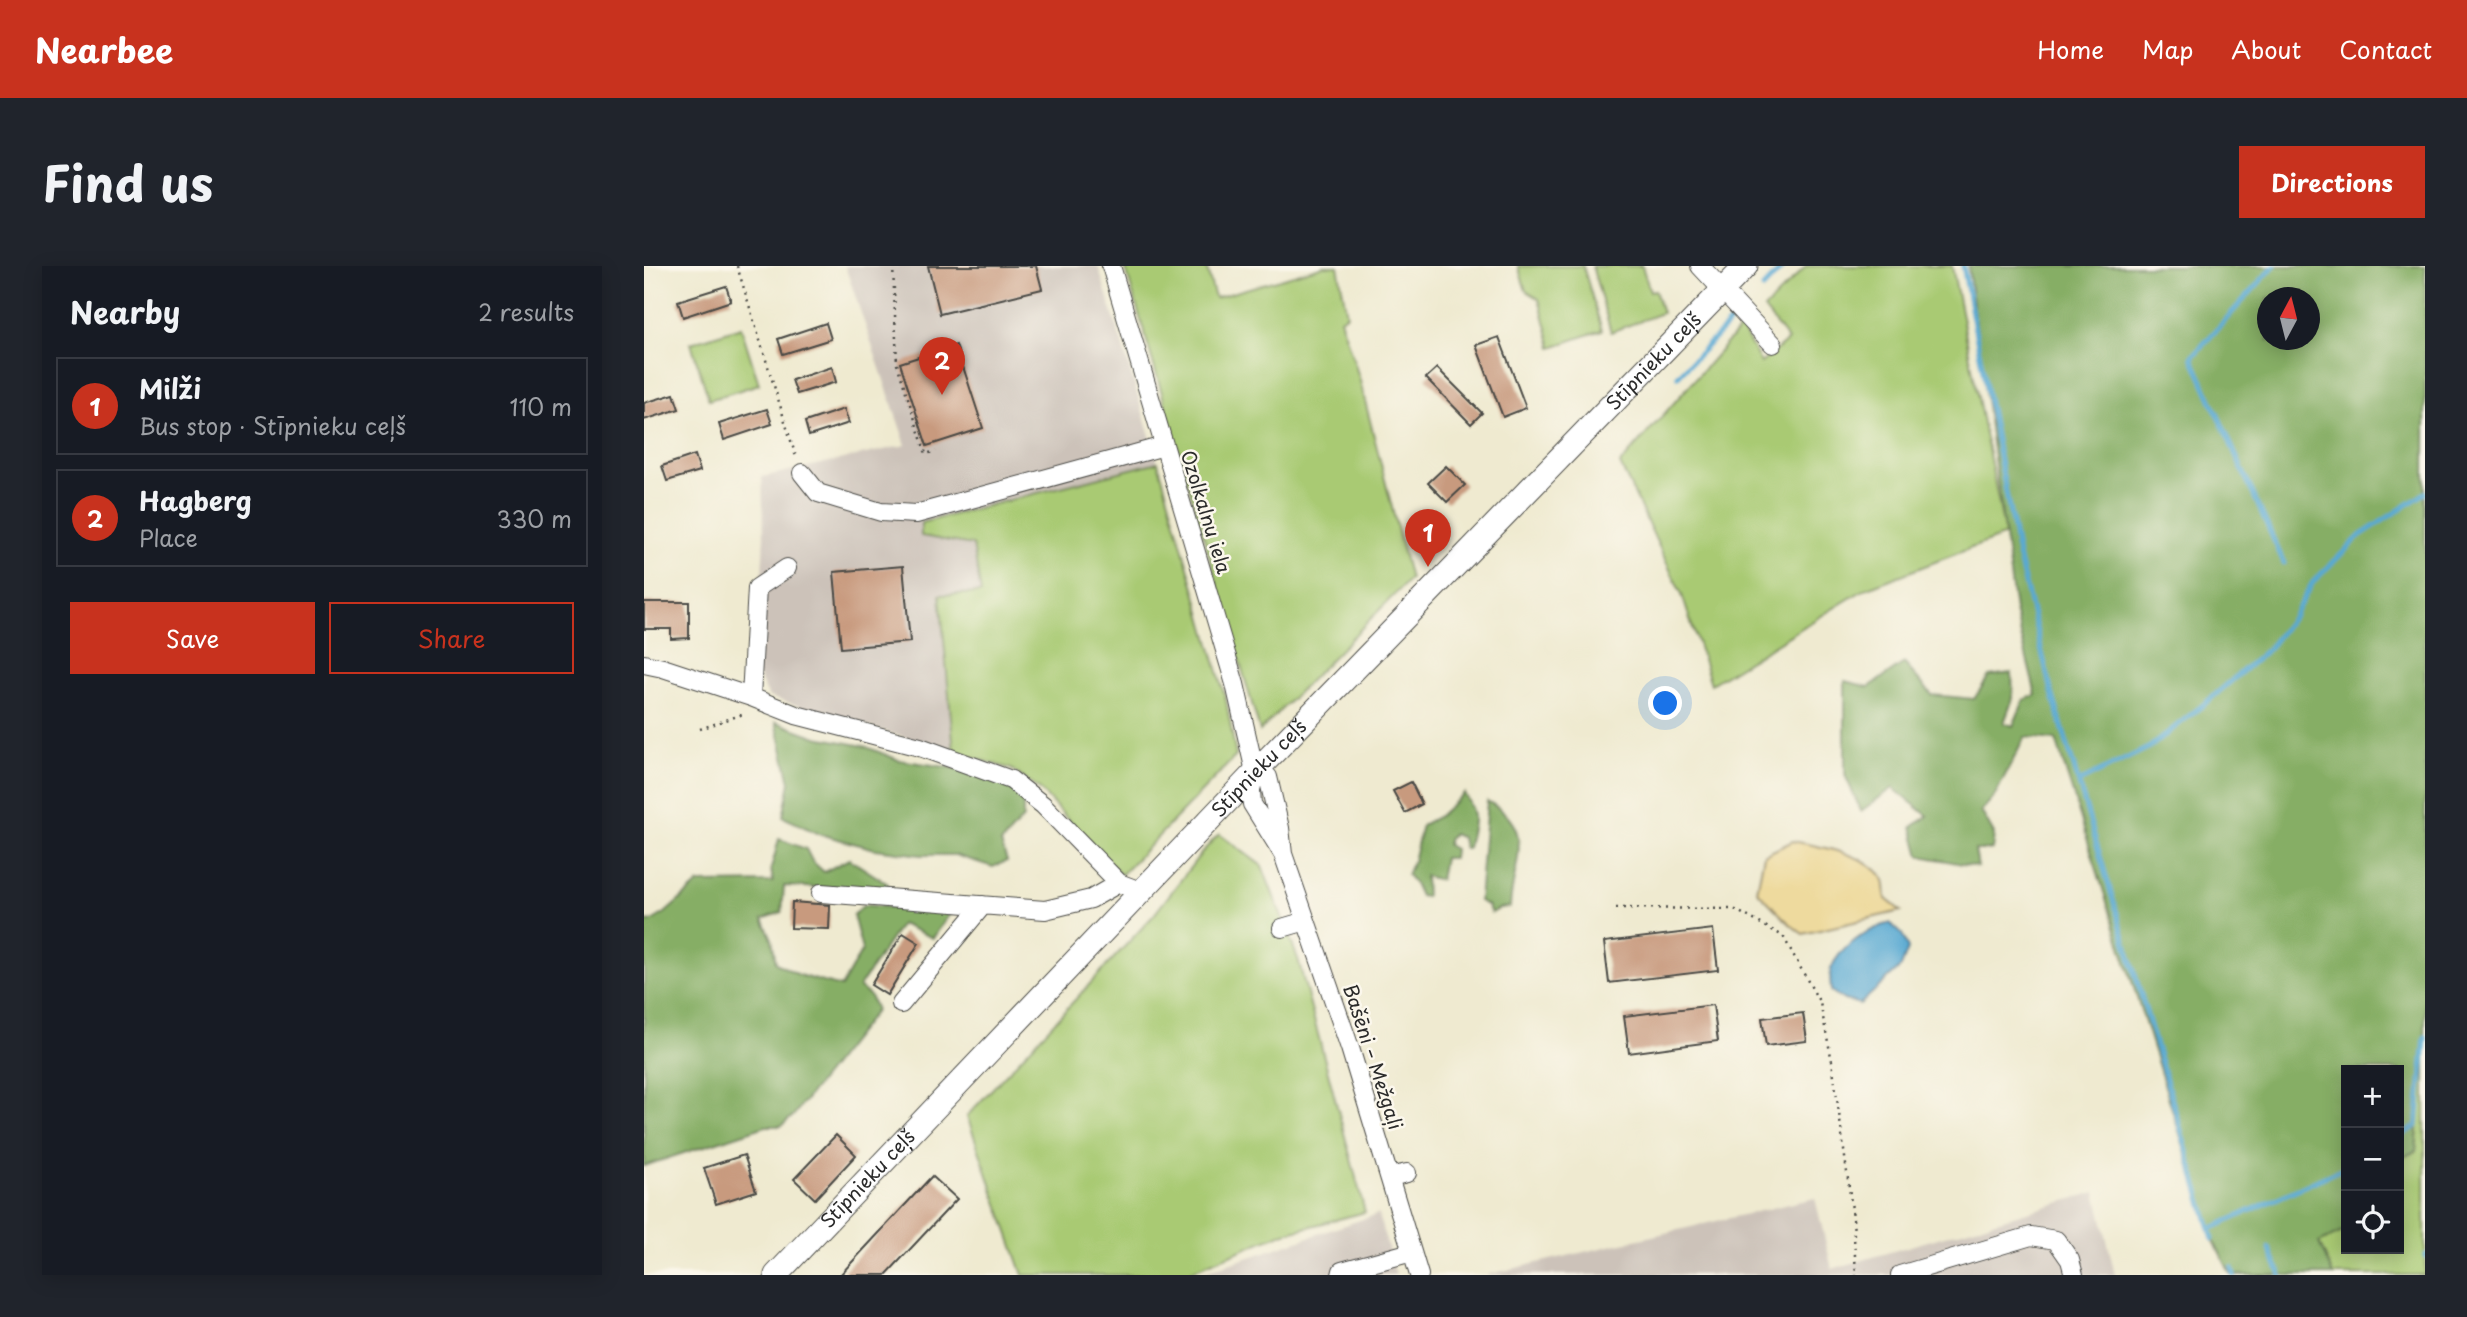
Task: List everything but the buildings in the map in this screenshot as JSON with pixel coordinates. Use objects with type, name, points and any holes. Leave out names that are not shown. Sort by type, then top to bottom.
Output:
[{"type":"main road","name":"Stīpnieku ceļš","points":[[776,1275],[1255,772],[1746,266]]},
{"type":"street","name":"Ozolkalnu iela","points":[[1111,266],[1235,684],[1255,772]]},
{"type":"street","points":[[1700,266],[1773,344]]},
{"type":"street","points":[[802,473],[818,493],[881,512],[916,514],[1164,446]]},
{"type":"street","points":[[751,697],[757,588],[787,568]]},
{"type":"street","points":[[644,664],[751,697],[796,715],[920,747],[1011,780],[1043,805],[1118,883],[1143,892]]},
{"type":"street","name":"Bašēni – Mežgaļi","points":[[1255,772],[1268,778],[1283,854],[1350,1048],[1398,1175],[1412,1252],[1419,1275]]},
{"type":"street","points":[[821,893],[1045,910],[1091,899],[1118,883]]},
{"type":"street","points":[[901,1004],[983,905]]},
{"type":"street","points":[[1282,928],[1306,921]]},
{"type":"street","points":[[1900,1275],[2031,1236],[2056,1240],[2070,1260],[2074,1275]]},
{"type":"street","points":[[1341,1275],[1342,1271],[1412,1252]]},
{"type":"path","points":[[737,266],[802,473]]},
{"type":"path","points":[[893,266],[897,364],[926,454],[936,451]]},
{"type":"path","points":[[700,729],[773,706]]},
{"type":"path","points":[[1616,908],[1734,909],[1783,936],[1820,1003],[1832,1061],[1853,1217],[1856,1275]]},
{"type":"shaded area","points":[[845,266],[1098,266],[1158,462],[921,523],[921,536],[973,545],[981,593],[940,596],[954,752],[769,697],[757,673],[764,536],[762,477],[906,445]]},
{"type":"shaded area","points":[[2096,1192],[2115,1275],[1486,1275],[1815,1198],[1832,1269]]},
{"type":"shaded area","points":[[1378,1214],[1396,1275],[1199,1275],[1199,1274]]},
{"type":"green space","points":[[1125,266],[1206,266],[1215,298],[1324,266],[1338,266],[1347,315],[1340,319],[1359,377],[1410,579],[1260,731]]},
{"type":"green space","points":[[1518,266],[1583,266],[1602,330],[1552,347],[1539,299],[1526,291]]},
{"type":"green space","points":[[1592,266],[1642,266],[1650,291],[1655,290],[1662,313],[1611,332]]},
{"type":"green space","points":[[1806,266],[1952,266],[2005,535],[1865,589],[1711,684],[1682,595],[1620,464],[1741,327],[1761,363],[1788,340],[1764,309]]},
{"type":"green space","points":[[1968,266],[2425,266],[2425,1033],[2416,1151],[2404,1157],[2404,1065],[2341,1065],[2341,1232],[2319,1243],[2333,1275],[2231,1275],[2213,1239],[2056,740],[2025,737],[1994,797],[1981,811],[1994,834],[1992,850],[1975,850],[1978,867],[1920,856],[1912,827],[1928,816],[1893,788],[1861,811],[1845,775],[1845,681],[1869,687],[1904,663],[1932,695],[1974,699],[1989,676],[2012,673],[2013,698],[2004,723],[2013,726],[2024,700],[2036,695],[2015,611]]},
{"type":"green space","points":[[741,327],[759,384],[709,400],[691,343]]},
{"type":"green space","points":[[1158,462],[1226,700],[1236,756],[1121,875],[1040,790],[1011,769],[954,752],[940,595],[981,593],[973,545],[921,536],[921,523]]},
{"type":"green space","points":[[776,722],[817,737],[864,746],[899,760],[974,771],[1023,794],[1023,818],[1001,843],[1007,861],[993,867],[955,855],[921,855],[875,849],[819,834],[783,817],[790,782]]},
{"type":"green space","points":[[1464,793],[1473,815],[1468,848],[1464,848],[1462,838],[1453,834],[1447,845],[1454,849],[1453,858],[1444,858],[1440,880],[1425,876],[1426,897],[1420,896],[1407,875],[1422,825],[1439,816]]},
{"type":"green space","points":[[1487,801],[1513,823],[1519,848],[1510,907],[1491,913],[1487,905],[1479,901]]},
{"type":"green space","points":[[1219,834],[1262,866],[1298,959],[1365,1212],[1278,1235],[1191,1271],[1192,1275],[1023,1275],[967,1116],[1153,916]]},
{"type":"green space","points":[[779,839],[806,849],[812,861],[824,872],[849,859],[888,884],[888,891],[784,886],[782,912],[763,919],[772,939],[776,963],[799,975],[841,987],[862,950],[853,915],[864,905],[951,912],[933,938],[901,924],[859,987],[870,996],[876,1010],[793,1116],[781,1126],[766,1126],[644,1166],[644,921],[650,922],[665,913],[699,883],[773,882],[771,869]]},
{"type":"green space","points":[[2425,1037],[2425,1275],[2333,1275],[2319,1242],[2341,1232],[2341,1254],[2404,1254],[2404,1157],[2416,1151]]},
{"type":"sand","points":[[1793,841],[1842,852],[1876,869],[1883,878],[1886,899],[1901,911],[1803,934],[1790,925],[1757,891],[1764,855]]},
{"type":"water","points":[[1890,923],[1902,934],[1908,949],[1901,967],[1860,1004],[1844,1000],[1831,991],[1831,969],[1841,953],[1864,934]]},
{"type":"waterway","points":[[1763,288],[1784,266]]},
{"type":"waterway","points":[[1963,266],[2018,555],[2051,689],[2213,1239]]},
{"type":"waterway","points":[[2274,266],[2192,357],[2284,563]]},
{"type":"waterway","points":[[1678,376],[1733,319]]},
{"type":"waterway","points":[[2079,782],[2150,747],[2208,701],[2268,649],[2294,615],[2313,582],[2361,535],[2425,493]]},
{"type":"waterway","points":[[2404,1134],[2417,1126],[2425,1037]]},
{"type":"waterway","points":[[2210,1229],[2341,1169]]},
{"type":"waterway","points":[[2269,1248],[2281,1275]]},
{"type":"waterway","points":[[2232,1268],[2234,1275]]},
{"type":"place","name":"Hagberg","points":[[942,395]]},
{"type":"place","name":"Milži","points":[[1428,567]]}]
